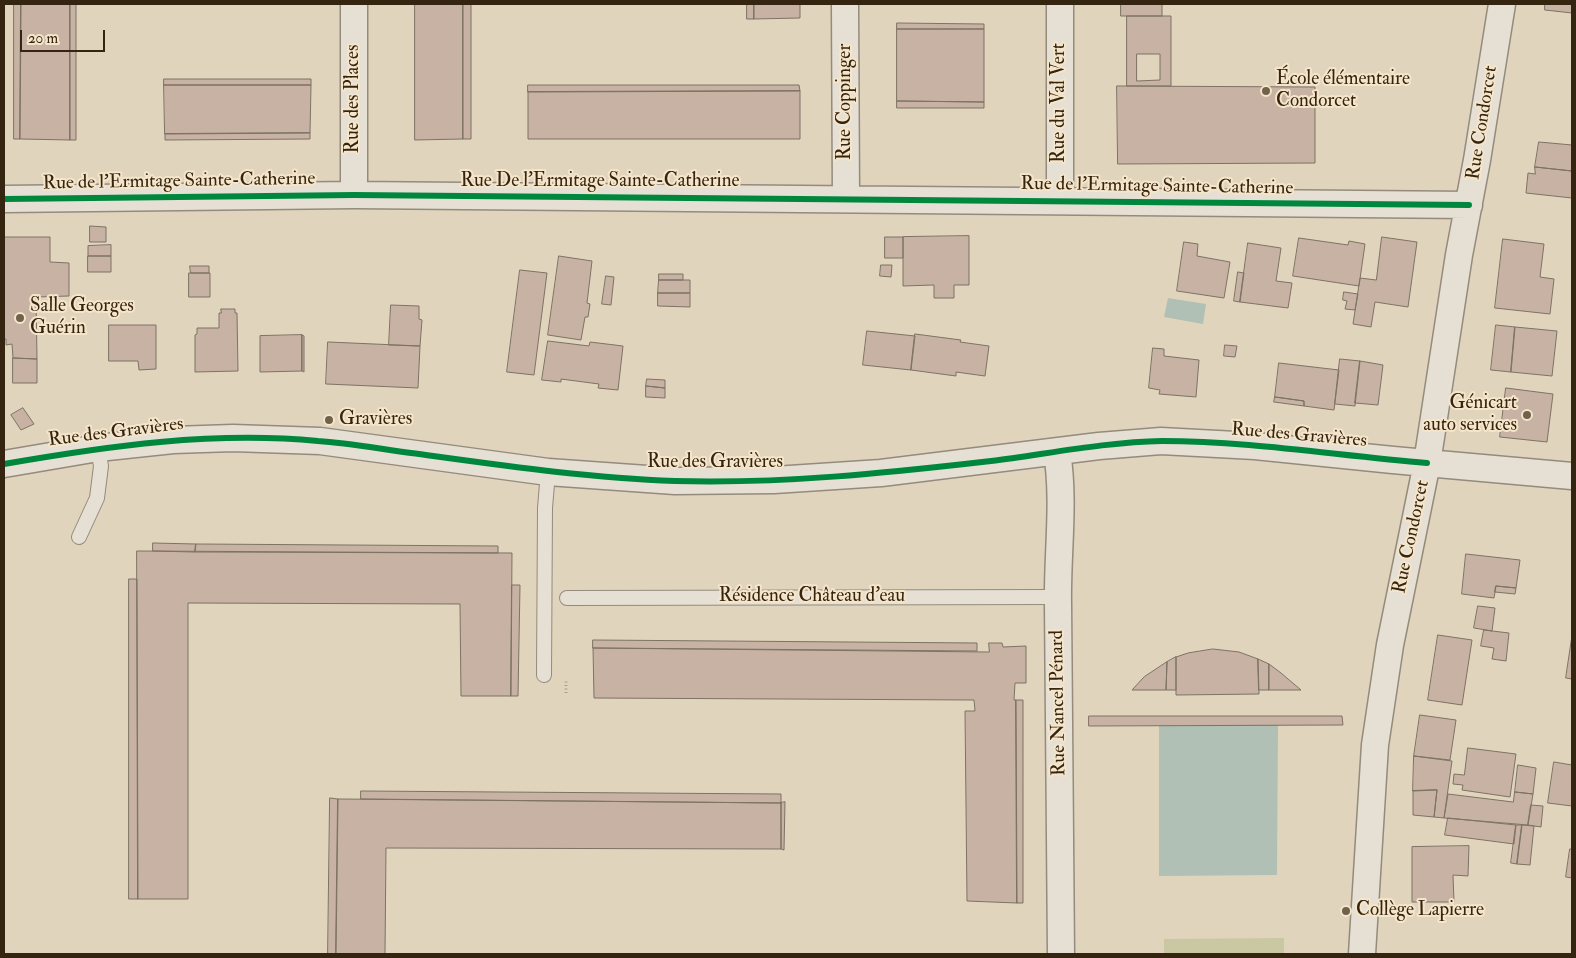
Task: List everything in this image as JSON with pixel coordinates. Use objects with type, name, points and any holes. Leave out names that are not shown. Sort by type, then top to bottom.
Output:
[{"type":"street","name":"Rue des Places","points":[[354,4],[354,195]]},
{"type":"street","name":"Rue Coppinger","points":[[845,4],[846,199]]},
{"type":"street","name":"Rue du Val Vert","points":[[1060,4],[1060,202]]},
{"type":"street","name":"Rue Condorcet","points":[[1362,954],[1375,745],[1390,645],[1427,463],[1459,255],[1502,4]]},
{"type":"street","name":"Rue de l'Ermitage Sainte-Catherine","points":[[4,199],[354,195]]},
{"type":"street","name":"Rue De l'Ermitage Sainte-Catherine","points":[[354,195],[846,199]]},
{"type":"street","name":"Rue de l'Ermitage Sainte-Catherine","points":[[846,199],[1469,205]]},
{"type":"street","name":"Rue des Gravières","points":[[4,464],[98,448],[173,440],[223,438],[299,439],[548,472],[675,481],[774,480],[881,473],[1099,446],[1161,441],[1255,446],[1572,476]]},
{"type":"street","name":"Rue Nancel Pénard","points":[[1057,452],[1060,468],[1058,597],[1061,954]]},
{"type":"lane","points":[[79,537],[97,498],[101,466],[98,448]]},
{"type":"lane","points":[[544,675],[545,508],[548,472]]},
{"type":"lane","name":"Résidence Château d'eau","points":[[567,598],[1058,597]]},
{"type":"green space","points":[[1284,938],[1284,954],[1164,954],[1164,939]]},
{"type":"shaded area","points":[[1168,298],[1206,304],[1203,324],[1164,317]]},
{"type":"shaded area","points":[[1159,725],[1278,725],[1277,875],[1159,876]]},
{"type":"building","points":[[14,4],[21,4],[20,139],[14,139]]},
{"type":"building","points":[[21,4],[70,4],[70,140],[20,139]]},
{"type":"building","points":[[70,4],[76,4],[76,140],[70,140]]},
{"type":"building","points":[[415,4],[463,4],[463,139],[415,140]]},
{"type":"building","points":[[463,4],[471,4],[471,139],[463,139]]},
{"type":"building","points":[[747,4],[754,4],[754,19],[747,19]]},
{"type":"building","points":[[754,4],[800,4],[800,18],[754,19]]},
{"type":"building","points":[[1121,4],[1162,4],[1162,16],[1121,16]]},
{"type":"building","points":[[1545,4],[1572,4],[1572,13],[1545,10]]},
{"type":"building","points":[[1127,16],[1171,16],[1171,86],[1127,86]],"holes":[[[1137,54],[1160,54],[1160,80],[1137,81]]]},
{"type":"building","points":[[897,23],[984,24],[984,29],[897,29]]},
{"type":"building","points":[[897,29],[984,29],[984,102],[897,101]]},
{"type":"building","points":[[164,79],[311,79],[311,85],[164,85]]},
{"type":"building","points":[[164,85],[311,85],[310,133],[165,134]]},
{"type":"building","points":[[528,85],[799,85],[800,91],[528,92]]},
{"type":"building","points":[[1117,86],[1315,87],[1315,163],[1118,164]]},
{"type":"building","points":[[800,91],[800,139],[528,139],[528,92]]},
{"type":"building","points":[[897,101],[984,102],[984,108],[897,108]]},
{"type":"building","points":[[310,133],[310,139],[165,140],[165,134]]},
{"type":"building","points":[[1539,142],[1572,145],[1572,171],[1535,167]]},
{"type":"building","points":[[1535,167],[1572,171],[1572,198],[1526,193],[1528,173],[1535,174]]},
{"type":"building","points":[[90,226],[106,227],[106,242],[90,242]]},
{"type":"building","points":[[969,236],[969,285],[954,285],[954,298],[934,298],[934,285],[903,286],[903,237]]},
{"type":"building","name":"Salle Georges Guérin","points":[[4,237],[50,237],[50,262],[69,263],[69,296],[36,297],[37,359],[13,358],[12,344],[6,345],[6,339],[4,339]]},
{"type":"building","points":[[885,237],[903,237],[903,258],[885,258]]},
{"type":"building","points":[[1382,237],[1417,242],[1408,307],[1375,302],[1371,327],[1353,324],[1360,278],[1376,280]]},
{"type":"building","points":[[1299,238],[1348,245],[1349,241],[1365,244],[1359,286],[1293,276]]},
{"type":"building","points":[[1503,239],[1544,244],[1540,277],[1554,279],[1550,314],[1495,308]]},
{"type":"building","points":[[1184,242],[1198,244],[1197,256],[1230,262],[1224,298],[1177,291]]},
{"type":"building","points":[[1248,243],[1281,248],[1276,281],[1292,283],[1288,308],[1240,302]]},
{"type":"building","points":[[111,245],[111,256],[88,256],[88,246]]},
{"type":"building","points":[[88,256],[111,256],[111,272],[88,272]]},
{"type":"building","points":[[559,256],[592,261],[587,303],[590,304],[588,317],[585,317],[581,340],[548,335]]},
{"type":"building","points":[[881,265],[892,265],[891,277],[880,276]]},
{"type":"building","points":[[190,266],[209,266],[209,273],[191,273]]},
{"type":"building","points":[[520,270],[547,273],[534,375],[507,372]]},
{"type":"building","points":[[1238,272],[1244,273],[1240,302],[1234,301]]},
{"type":"building","points":[[189,273],[210,273],[210,297],[189,297]]},
{"type":"building","points":[[659,274],[683,274],[683,280],[659,280]]},
{"type":"building","points":[[606,276],[614,277],[611,305],[602,304]]},
{"type":"building","points":[[659,280],[690,280],[690,293],[658,293]]},
{"type":"building","points":[[1344,292],[1358,294],[1355,310],[1345,309],[1347,301],[1343,300]]},
{"type":"building","points":[[658,293],[690,293],[690,307],[658,306]]},
{"type":"building","points":[[391,305],[419,306],[419,319],[422,320],[420,346],[389,345]]},
{"type":"building","points":[[221,309],[235,309],[235,313],[237,313],[238,371],[195,372],[195,335],[197,334],[197,328],[219,328],[219,313],[221,313]]},
{"type":"building","points":[[109,325],[156,325],[156,369],[139,370],[138,361],[109,361]]},
{"type":"building","points":[[1496,325],[1515,327],[1511,372],[1491,370]]},
{"type":"building","points":[[1515,327],[1557,331],[1552,376],[1511,372]]},
{"type":"building","points":[[867,331],[915,336],[911,370],[863,365]]},
{"type":"building","points":[[915,334],[989,346],[985,376],[956,372],[956,376],[911,370]]},
{"type":"building","points":[[302,335],[304,336],[304,372],[302,371]]},
{"type":"building","points":[[302,335],[302,371],[260,372],[260,336]]},
{"type":"building","points":[[548,341],[589,346],[590,342],[623,346],[618,390],[598,388],[599,384],[561,379],[561,382],[542,380]]},
{"type":"building","points":[[328,342],[420,346],[418,388],[326,384]]},
{"type":"building","points":[[1225,345],[1237,346],[1235,357],[1224,356]]},
{"type":"building","points":[[1153,348],[1164,349],[1164,356],[1199,360],[1196,397],[1159,394],[1160,390],[1149,388]]},
{"type":"building","points":[[13,358],[37,359],[37,383],[13,383]]},
{"type":"building","points":[[1340,359],[1360,361],[1355,406],[1335,404]]},
{"type":"building","points":[[1360,361],[1383,365],[1378,405],[1355,403]]},
{"type":"building","points":[[1279,363],[1339,370],[1334,410],[1304,406],[1304,401],[1275,397]]},
{"type":"building","points":[[647,379],[665,380],[665,388],[646,386]]},
{"type":"building","points":[[646,386],[665,388],[665,398],[646,397]]},
{"type":"building","name":"Génicart auto services","points":[[1506,388],[1553,394],[1547,442],[1500,437]]},
{"type":"building","points":[[1275,397],[1304,401],[1304,406],[1274,402]]},
{"type":"building","points":[[23,408],[34,424],[21,430],[11,415]]},
{"type":"building","points":[[153,543],[196,544],[195,552],[153,551]]},
{"type":"building","points":[[196,544],[498,546],[498,553],[195,552]]},
{"type":"building","points":[[137,551],[512,553],[511,696],[461,696],[460,604],[188,603],[188,899],[138,899]]},
{"type":"building","points":[[1466,554],[1520,560],[1516,588],[1496,586],[1494,598],[1462,594]]},
{"type":"building","points":[[129,579],[137,579],[138,899],[129,899]]},
{"type":"building","points":[[512,585],[520,585],[518,696],[511,696]]},
{"type":"building","points":[[1496,586],[1516,588],[1515,594],[1495,592]]},
{"type":"building","points":[[1478,606],[1495,608],[1492,631],[1474,628]]},
{"type":"building","points":[[1484,630],[1509,633],[1506,661],[1492,659],[1494,648],[1481,646]]},
{"type":"building","points":[[1438,635],[1472,640],[1462,705],[1428,700]]},
{"type":"building","points":[[1572,636],[1572,679],[1566,678]]},
{"type":"building","points":[[593,640],[977,643],[977,651],[593,648]]},
{"type":"building","points":[[989,643],[1002,643],[1003,647],[1026,646],[1026,683],[1015,683],[1014,700],[1016,700],[1017,903],[967,901],[965,711],[975,711],[974,700],[594,698],[593,648],[989,652]]},
{"type":"building","points":[[1213,649],[1239,652],[1258,659],[1259,694],[1176,695],[1176,657]]},
{"type":"building","points":[[1176,657],[1176,690],[1166,690],[1167,662]]},
{"type":"building","points":[[1258,659],[1269,664],[1269,690],[1259,690]]},
{"type":"building","points":[[1167,662],[1166,690],[1132,690],[1144,677]]},
{"type":"building","points":[[1269,664],[1281,673],[1301,690],[1269,690]]},
{"type":"building","points":[[1016,700],[1023,700],[1023,903],[1017,903]]},
{"type":"building","points":[[1420,715],[1456,720],[1450,760],[1414,756]]},
{"type":"building","points":[[1089,716],[1342,716],[1343,725],[1089,726]]},
{"type":"building","points":[[1468,748],[1516,754],[1510,797],[1462,790],[1463,785],[1453,784],[1454,774],[1464,775]]},
{"type":"building","points":[[1414,756],[1452,761],[1444,818],[1434,817],[1437,790],[1413,791]]},
{"type":"building","points":[[1554,762],[1572,765],[1572,806],[1548,803]]},
{"type":"building","points":[[1518,765],[1536,768],[1533,794],[1515,792]]},
{"type":"building","points":[[1437,790],[1434,817],[1413,815],[1413,791]]},
{"type":"building","points":[[361,791],[781,794],[781,803],[361,799]]},
{"type":"building","points":[[1515,792],[1533,794],[1528,825],[1444,818],[1448,794],[1513,802]]},
{"type":"building","points":[[330,798],[338,799],[336,954],[328,954]]},
{"type":"building","points":[[338,799],[781,803],[781,849],[386,848],[385,954],[336,954]]},
{"type":"building","points":[[785,802],[784,850],[781,849],[781,803]]},
{"type":"building","points":[[1531,805],[1543,806],[1541,827],[1528,825]]},
{"type":"building","points":[[1448,818],[1516,825],[1514,844],[1445,835]]},
{"type":"building","points":[[1516,825],[1522,825],[1517,864],[1511,863]]},
{"type":"building","points":[[1522,825],[1534,826],[1530,865],[1517,864]]},
{"type":"building","points":[[1469,846],[1468,876],[1453,875],[1454,902],[1412,902],[1412,847]]},
{"type":"building","points":[[1570,849],[1572,849],[1572,878],[1566,877]]},
{"type":"cycle path","points":[[4,199],[354,195],[1469,205]]},
{"type":"cycle path","points":[[4,464],[121,446],[199,439],[239,438],[278,438],[330,442],[543,470],[675,481],[754,481],[873,473],[991,461],[1098,446],[1162,441],[1229,443],[1427,463]]},
{"type":"place","name":"École élémentaire Condorcet","points":[[1266,91]]},
{"type":"place","name":"Salle Georges Guérin","points":[[20,318]]},
{"type":"place","name":"Génicart auto services","points":[[1527,415]]},
{"type":"place","name":"Gravières","points":[[329,420]]},
{"type":"place","name":"Collège Lapierre","points":[[1346,911]]}]
